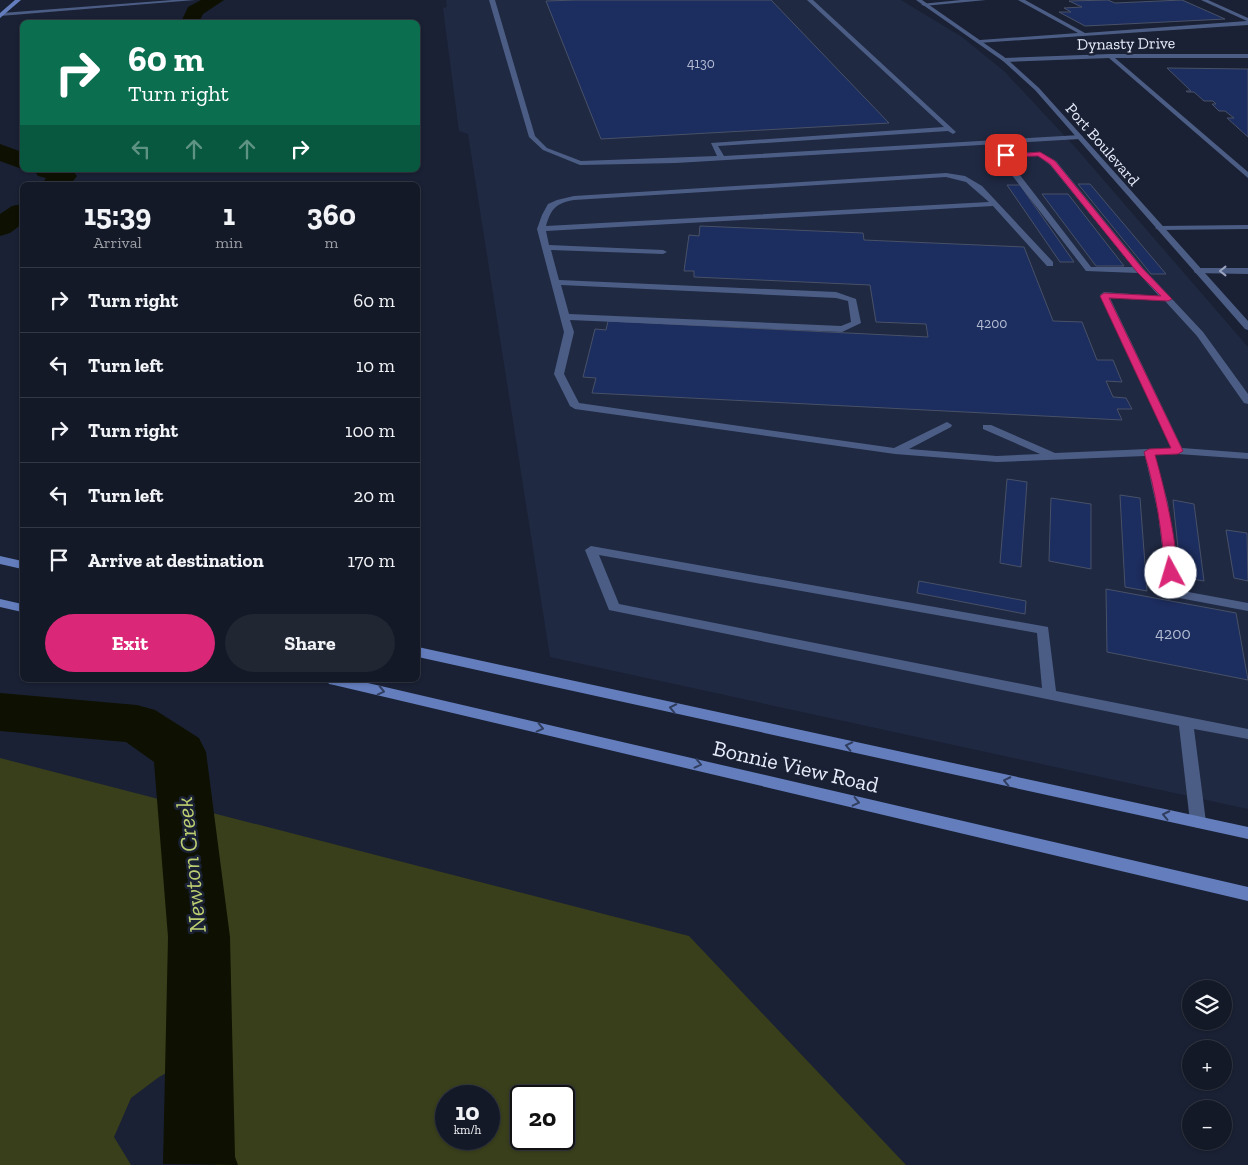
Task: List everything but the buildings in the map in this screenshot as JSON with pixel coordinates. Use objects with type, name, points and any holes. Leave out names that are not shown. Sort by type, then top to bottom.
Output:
[{"type":"main road","points":[[1,16],[18,0]]},
{"type":"main road","points":[[0,560],[20,565]]},
{"type":"main road","points":[[0,602],[20,607]]},
{"type":"main road","name":"Bonnie View Road","points":[[420,652],[1248,833]]},
{"type":"main road","name":"Bonnie View Road","points":[[343,682],[1248,894]]},
{"type":"street","points":[[1,16],[192,0]]},
{"type":"street","points":[[492,0],[532,137],[545,149],[580,163],[722,158],[1080,137]]},
{"type":"street","points":[[810,0],[964,143]]},
{"type":"street","points":[[921,2],[983,0]]},
{"type":"street","points":[[1021,0],[1085,35]]},
{"type":"street","points":[[1204,0],[1248,22]]},
{"type":"street","name":"Port Boulevard","points":[[921,2],[1005,60],[1037,89],[1248,327]]},
{"type":"street","points":[[980,42],[1248,22]]},
{"type":"street","points":[[1110,56],[1248,176]]},
{"type":"street","name":"Dynasty Drive","points":[[1005,60],[1110,56],[1248,56]]},
{"type":"street","points":[[722,158],[713,144],[950,129]]},
{"type":"street","points":[[1140,270],[1089,269],[1005,161],[1006,155],[1040,154],[1053,163],[1140,270],[1200,334],[1248,402]]},
{"type":"street","points":[[1050,264],[974,182],[946,175],[574,198],[558,201],[548,208],[541,229],[569,332],[559,374],[575,406],[895,451],[997,459],[1178,451],[1248,456]]},
{"type":"street","points":[[541,229],[996,204]]},
{"type":"street","points":[[1159,228],[1248,227]]},
{"type":"street","points":[[545,247],[663,252]]},
{"type":"street","points":[[1198,271],[1248,271]]},
{"type":"street","points":[[555,282],[836,295],[852,298],[856,322],[842,329],[564,317]]},
{"type":"street","points":[[1168,299],[1104,296],[1178,451]]},
{"type":"street","points":[[895,451],[947,425]]},
{"type":"street","points":[[987,427],[1054,456]]},
{"type":"street","points":[[1149,452],[1159,484],[1168,536],[1171,575],[1178,594],[1248,607]]},
{"type":"street","points":[[1050,695],[1043,630],[591,550],[614,607],[1050,695],[1248,734]]},
{"type":"street","points":[[1186,722],[1198,822]]},
{"type":"shaded area","points":[[446,0],[901,0],[962,37],[1005,72],[1075,147],[1248,347],[1248,809],[550,657],[468,134],[459,131],[443,8],[447,7]]},
{"type":"green space","points":[[0,758],[689,936],[906,1165],[216,1165],[196,1131],[186,1062],[159,1077],[131,1098],[114,1137],[131,1165],[0,1165]]},
{"type":"waterway","points":[[191,20],[195,11],[215,0]]},
{"type":"waterway","name":"Newton Creek","points":[[0,152],[20,160]]},
{"type":"waterway","name":"Newton Creek","points":[[53,172],[64,176],[57,182]]},
{"type":"waterway","name":"Newton Creek","points":[[0,227],[20,213]]},
{"type":"waterway","name":"Newton Creek","points":[[0,712],[137,724],[180,752],[199,937],[199,1164],[202,1165]]},
{"type":"route","points":[[1006,155],[1040,154],[1053,163],[1140,270],[1168,299],[1104,296],[1178,451],[1149,452],[1159,484],[1168,536],[1171,573]]}]
